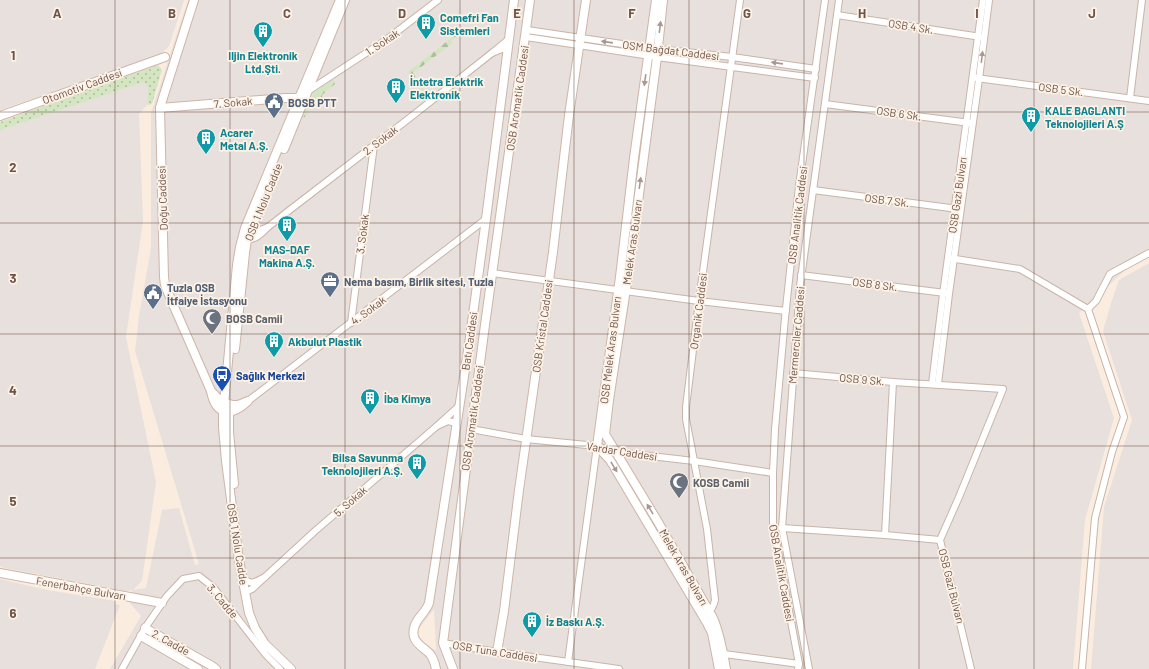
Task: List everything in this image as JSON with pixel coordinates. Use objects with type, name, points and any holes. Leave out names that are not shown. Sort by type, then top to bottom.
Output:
[{"type":"street","name":"Doğu Caddesi","points":[[194,0],[160,108],[164,282],[212,391],[227,407]]},
{"type":"street","name":"OSB 1 Nolu Cadde","points":[[245,237],[251,229],[340,0]]},
{"type":"street","name":"OSB 1 Nolu Cadde","points":[[245,592],[240,568],[223,427],[227,407],[240,247],[304,94],[313,78],[346,0]]},
{"type":"street","name":"1. Sokak","points":[[304,94],[386,40],[438,0]]},
{"type":"street","name":"Batı Caddesi","points":[[436,669],[430,655],[416,642],[414,632],[416,623],[429,604],[458,407],[468,350],[514,0]]},
{"type":"street","name":"OSB Aromatik Caddesi","points":[[453,669],[443,643],[530,0]]},
{"type":"street","name":"OSB Kristal Caddesi","points":[[497,652],[504,611],[526,439],[549,281],[569,115],[586,0]]},
{"type":"street","name":"OSB Melek Aras Bulvarı","points":[[597,446],[622,291],[634,158],[653,52],[656,0]]},
{"type":"street","points":[[653,52],[663,0]]},
{"type":"street","name":"Organik Caddesi","points":[[706,613],[714,606],[715,600],[706,529],[686,419],[686,407],[740,0]]},
{"type":"street","name":"OSB Analitik Caddesi","points":[[799,667],[773,525],[773,473],[775,429],[799,186],[825,0]]},
{"type":"street","name":"Mermerciler Caddesi","points":[[809,669],[782,528],[801,275],[839,0]]},
{"type":"street","name":"OSB Gazi Bulvarı","points":[[971,669],[940,540],[960,497],[1003,389],[935,384],[976,78],[981,37],[983,0]]},
{"type":"street","name":"OSB Gazi Bulvarı","points":[[981,37],[989,0]]},
{"type":"street","points":[[1130,98],[1142,0]]},
{"type":"street","name":"OSB 4 Sk.","points":[[837,15],[981,37]]},
{"type":"street","name":"OSM Bağdat Caddesi","points":[[526,33],[653,52],[731,66],[815,72]]},
{"type":"street","name":"2. Sokak","points":[[245,237],[250,240],[256,237],[510,38]]},
{"type":"street","name":"2. Sokak","points":[[492,53],[500,49],[508,49]]},
{"type":"street","name":"OSM Bağdat Caddesi","points":[[653,52],[732,57],[815,72]]},
{"type":"street","name":"Otomotiv Caddesi","points":[[0,116],[165,57]]},
{"type":"street","points":[[815,72],[829,73]]},
{"type":"street","points":[[313,78],[324,80]]},
{"type":"street","name":"OSB 5 Sk.","points":[[976,78],[1149,101]]},
{"type":"street","name":"7. Sokak","points":[[160,108],[304,94]]},
{"type":"street","name":"OSB 6 Sk.","points":[[825,104],[969,123]]},
{"type":"street","name":"3. Sokak","points":[[351,323],[374,145]]},
{"type":"street","name":"OSB 7 Sk.","points":[[813,190],[958,209]]},
{"type":"street","name":"4. Sokak","points":[[248,401],[486,219]]},
{"type":"street","points":[[251,229],[258,231],[268,227]]},
{"type":"street","points":[[1088,309],[1096,301],[1110,274],[1149,253]]},
{"type":"street","points":[[951,258],[1020,269],[1088,309],[1124,416],[1112,452],[1095,518],[1082,669]]},
{"type":"street","points":[[492,273],[699,301],[786,311]]},
{"type":"street","name":"OSB 8 Sk.","points":[[801,275],[946,293]]},
{"type":"street","name":"Melek Aras Bulvarı","points":[[622,291],[605,434],[672,554]]},
{"type":"street","name":"OSB 9 Sk.","points":[[793,374],[935,384]]},
{"type":"street","points":[[885,535],[893,382]]},
{"type":"street","points":[[227,407],[236,410],[248,401]]},
{"type":"street","name":"OSB 1 Nolu Cadde","points":[[227,407],[246,580],[245,592]]},
{"type":"street","name":"5. Sokak","points":[[245,592],[253,588],[404,453],[458,407]]},
{"type":"street","name":"5. Sokak","points":[[437,426],[448,421],[456,422]]},
{"type":"street","name":"Vardar Caddesi","points":[[471,430],[526,439],[597,446],[616,452],[694,461],[773,473]]},
{"type":"street","points":[[597,446],[610,460],[672,554],[706,613],[710,628],[726,669]]},
{"type":"street","points":[[568,662],[597,446]]},
{"type":"street","points":[[782,528],[940,540]]},
{"type":"street","name":"Fenerbahçe Bulvarı","points":[[0,573],[162,603]]},
{"type":"street","name":"3. Cadde","points":[[122,669],[145,628],[167,596],[183,579],[199,576],[213,587],[266,655],[280,669]]},
{"type":"street","name":"5. Sokak","points":[[246,580],[253,583],[265,577]]},
{"type":"street","points":[[245,592],[251,618],[258,633],[268,648],[291,669]]},
{"type":"street","name":"2. Cadde","points":[[145,628],[216,669]]},
{"type":"street","name":"2. Cadde","points":[[141,636],[198,669]]},
{"type":"street","name":"OSB Tuna Caddesi","points":[[443,643],[614,669]]},
{"type":"street","points":[[268,648],[268,653],[273,662]]},
{"type":"street","points":[[720,654],[799,667]]},
{"type":"street","points":[[719,669],[720,654]]},
{"type":"shaded area","points":[[0,0],[184,0],[169,46],[161,54],[0,110]]},
{"type":"shaded area","points":[[188,0],[1149,0],[1149,248],[1079,313],[1114,418],[1085,520],[1073,669],[110,669],[141,616],[130,603],[132,590],[127,591],[0,566],[0,130],[143,81],[148,85],[147,105],[139,114],[143,221],[126,337],[156,482],[142,581],[133,590],[146,588],[162,510],[179,508],[195,565],[199,564],[135,351],[139,316],[151,248],[151,113]],"holes":[[[434,609],[436,650],[424,643],[419,636],[418,630]]]},
{"type":"shaded area","points":[[1149,263],[1149,669],[1091,669],[1104,507],[1132,420],[1103,331],[1119,280]]},
{"type":"shaded area","points":[[0,579],[47,590],[115,601],[115,604],[120,605],[95,669],[0,669]]},
{"type":"green space","points":[[459,32],[460,34],[451,41],[453,43],[413,73],[427,93],[426,95],[408,72]]},
{"type":"green space","points":[[158,65],[162,70],[152,104],[147,105],[148,86],[143,82],[0,130],[0,122]]},
{"type":"green space","points":[[333,80],[335,84],[322,95],[322,100],[311,107],[305,118],[303,118],[314,92]]},
{"type":"place","name":"Comefri Fan Sistemleri","points":[[426,40]]},
{"type":"place","name":"Iljin Elektronik Ltd.Şti.","points":[[263,48]]},
{"type":"place","name":"İntetra Elektrik Elektronik","points":[[396,104]]},
{"type":"place","name":"BOSB PTT","points":[[274,119]]},
{"type":"place","name":"KALE BAGLANTI Teknolojileri A.Ş","points":[[1031,133]]},
{"type":"place","name":"Acarer Metal A.Ş.","points":[[206,155]]},
{"type":"place","name":"MAS-DAF Makina A.Ş.","points":[[287,242]]},
{"type":"place","name":"Nema basım, Birlik sitesi, Tuzla","points":[[330,298]]},
{"type":"place","name":"Tuzla OSB İtfaiye İstasyonu","points":[[153,310]]},
{"type":"place","name":"BOSB Camii","points":[[212,335]]},
{"type":"place","name":"Akbulut Plastik","points":[[274,358]]},
{"type":"place","name":"Sağlık Merkezi","points":[[222,392]]},
{"type":"place","name":"İba Kimya","points":[[370,415]]},
{"type":"place","name":"Bilsa Savunma Teknolojileri A.Ş.","points":[[417,480]]},
{"type":"place","name":"KOSB Camii","points":[[679,499]]},
{"type":"place","name":"İz Baskı A.Ş.","points":[[532,638]]}]
